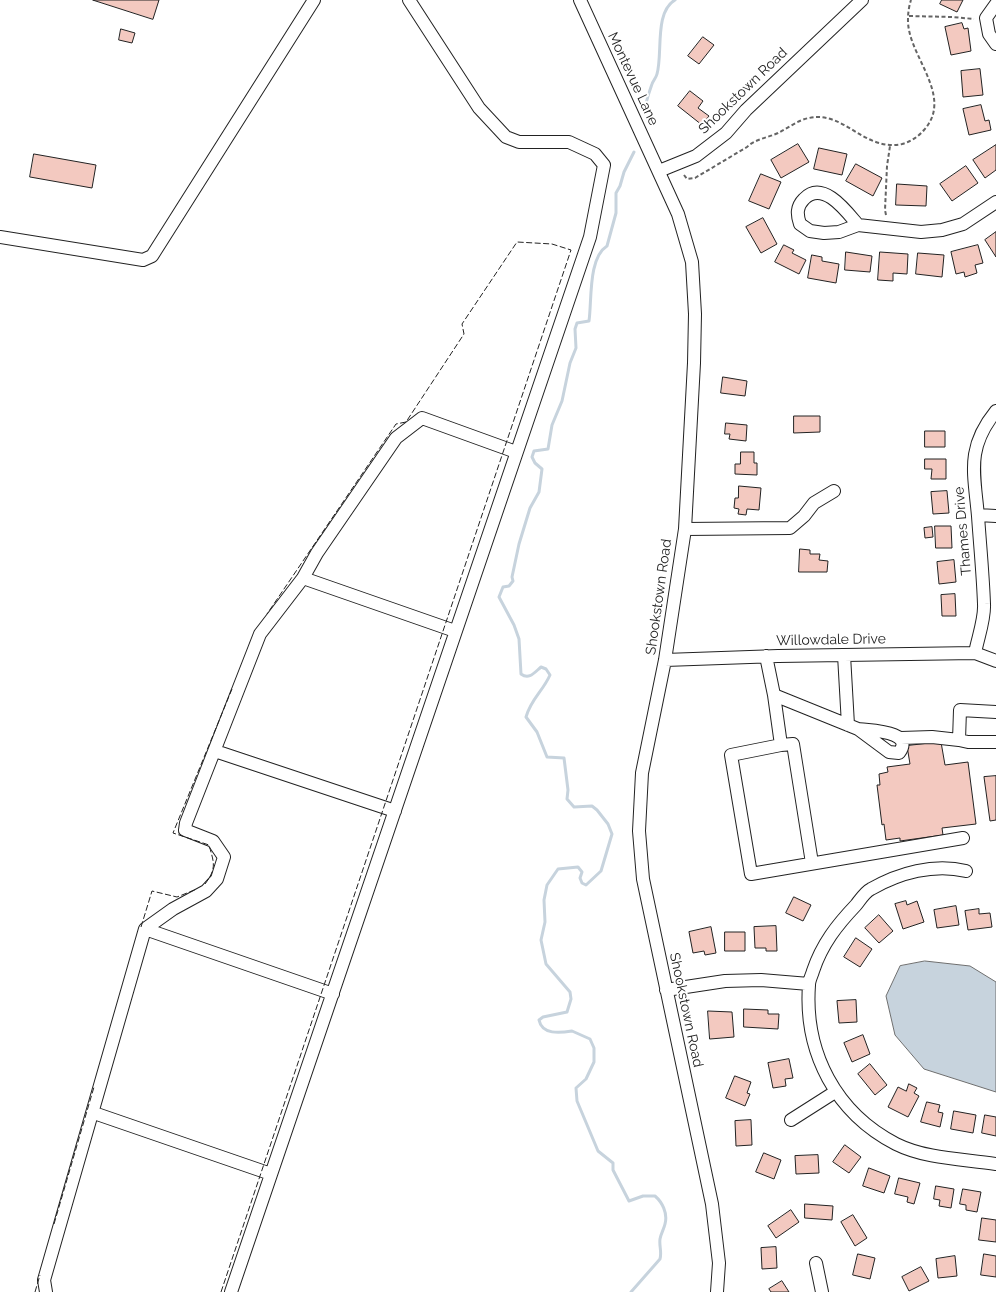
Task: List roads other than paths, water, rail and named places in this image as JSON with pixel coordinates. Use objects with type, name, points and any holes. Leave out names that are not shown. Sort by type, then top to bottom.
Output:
[{"type":"street","points":[[0,237],[143,260],[152,256],[314,0]]},
{"type":"street","points":[[231,1292],[590,237],[604,165],[595,154],[569,142],[518,142],[506,137],[480,108],[409,0]]},
{"type":"street","name":"Montevue Lane","points":[[580,0],[659,171]]},
{"type":"street","name":"Shookstown Road","points":[[718,1292],[719,1263],[712,1204],[643,879],[639,831],[642,773],[666,660],[684,529],[694,363],[695,314],[692,262],[678,214],[659,171],[696,156],[726,133],[765,91],[862,0]]},
{"type":"street","points":[[996,4],[986,18],[990,34],[996,44]]},
{"type":"street","points":[[858,225],[841,204],[828,196],[817,193],[807,196],[800,202],[797,213],[800,224],[810,231],[824,233],[839,232],[858,225],[921,232],[942,230],[963,224],[996,202]]},
{"type":"street","name":"Thames Drive","points":[[975,653],[985,607],[973,475],[979,438],[996,411]]},
{"type":"street","points":[[46,1292],[44,1280],[94,1113],[145,929],[173,909],[206,891],[217,879],[224,857],[213,841],[185,830],[186,823],[260,634],[303,578],[316,553],[396,438],[422,418],[516,452]]},
{"type":"street","points":[[684,529],[790,528],[804,516],[814,503],[834,491]]},
{"type":"street","points":[[978,514],[996,516]]},
{"type":"street","points":[[303,578],[455,631]]},
{"type":"street","name":"Willowdale Drive","points":[[666,660],[766,656],[975,653],[996,661]]},
{"type":"street","points":[[844,655],[853,727],[894,754],[899,753],[903,747],[901,738]]},
{"type":"street","points":[[766,656],[781,745]]},
{"type":"street","points":[[774,695],[853,727],[888,733],[901,738],[932,737],[968,742],[996,742]]},
{"type":"street","points":[[959,740],[960,710],[996,712]]},
{"type":"street","points":[[812,864],[793,744],[731,755],[751,874],[812,864],[963,838]]},
{"type":"street","points":[[215,751],[395,811]]},
{"type":"street","points":[[966,871],[950,867],[933,868],[896,877],[869,890],[835,927],[818,954],[809,984],[810,1024],[817,1055],[834,1092],[859,1119],[897,1144],[918,1153],[996,1164]]},
{"type":"street","points":[[145,929],[333,994]]},
{"type":"street","points":[[666,990],[734,981],[762,980],[809,984]]},
{"type":"street","points":[[791,1120],[834,1092]]},
{"type":"street","points":[[94,1113],[271,1174]]},
{"type":"street","points":[[816,1263],[822,1292]]},
{"type":"waterway","points":[[645,107],[659,66],[660,34],[664,14],[668,6],[675,0]]},
{"type":"waterway","points":[[631,1292],[660,1259],[660,1239],[666,1220],[664,1208],[655,1196],[643,1196],[629,1201],[613,1170],[613,1163],[598,1151],[577,1101],[576,1088],[586,1079],[594,1062],[594,1048],[590,1039],[572,1031],[548,1031],[541,1025],[539,1020],[543,1017],[567,1012],[571,999],[570,992],[546,964],[541,940],[545,922],[544,900],[547,885],[558,869],[578,867],[582,872],[580,878],[582,883],[586,885],[601,871],[612,834],[608,824],[592,806],[574,807],[567,799],[568,790],[564,758],[547,757],[537,732],[526,717],[531,705],[550,675],[546,669],[541,667],[529,676],[521,674],[519,639],[514,625],[499,597],[503,587],[509,586],[513,581],[512,577],[519,544],[530,508],[539,492],[542,469],[535,463],[532,457],[534,451],[548,449],[552,425],[562,401],[570,363],[576,348],[575,329],[577,323],[589,321],[594,269],[601,252],[607,246],[616,213],[616,193],[634,152]]}]
